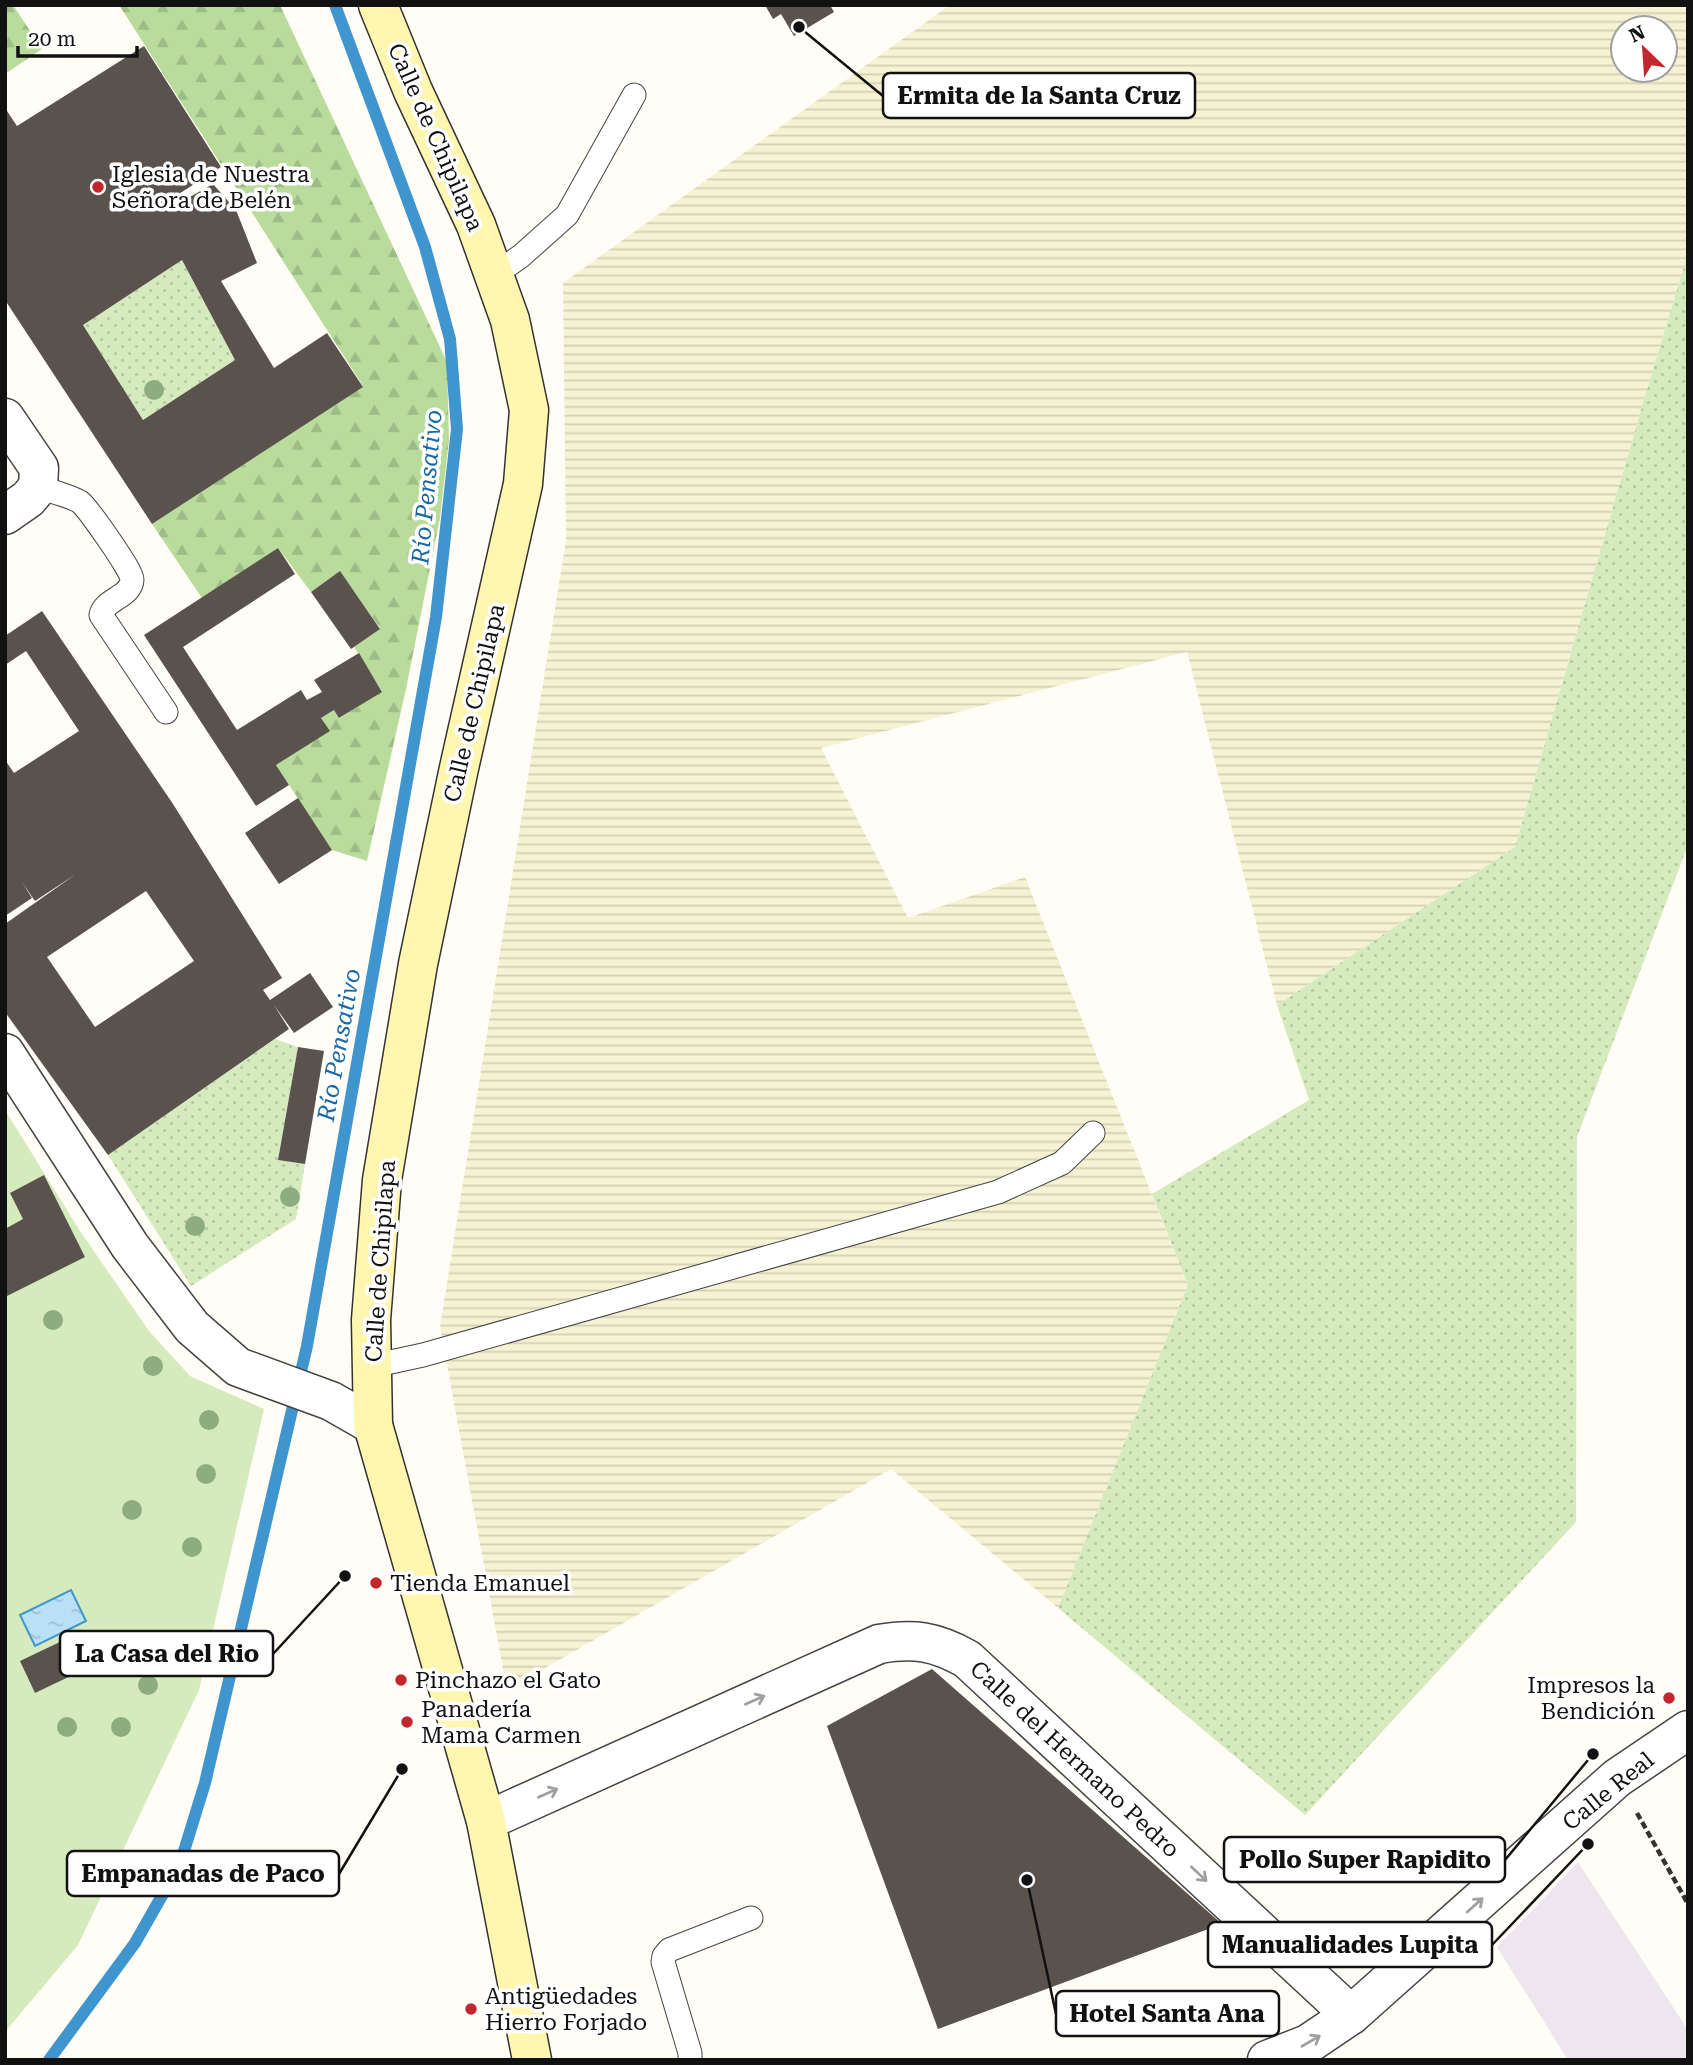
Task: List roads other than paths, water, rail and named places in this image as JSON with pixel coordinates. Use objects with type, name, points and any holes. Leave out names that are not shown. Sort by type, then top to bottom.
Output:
[{"type":"main road","name":"Calle de Chipilapa","points":[[373,1425],[371,1320],[382,1180],[418,964],[523,484],[529,410],[510,320],[476,225],[413,91],[378,5]]},
{"type":"main road","points":[[373,1425],[486,1821],[532,2060]]},
{"type":"street","points":[[5,418],[39,468],[38,487],[28,499],[5,515]]},
{"type":"street","points":[[7,1060],[130,1246],[192,1326],[238,1367],[331,1401],[373,1425]]},
{"type":"street","name":"Calle del Hermano Pedro","points":[[486,1821],[879,1644],[901,1640],[925,1642],[946,1647],[967,1659],[1351,2015]]},
{"type":"street","name":"Calle Real","points":[[1267,2060],[1308,2044],[1351,2015],[1617,1778],[1688,1730]]},
{"type":"lane","points":[[494,275],[521,256],[567,215],[634,95]]},
{"type":"lane","points":[[38,487],[80,502],[131,573],[131,585],[102,609],[101,615],[166,712]]},
{"type":"lane","points":[[372,1366],[422,1355],[998,1192],[1062,1163],[1093,1133]]},
{"type":"lane","points":[[690,2060],[663,1962],[664,1956],[669,1950],[751,1918]]},
{"type":"water","points":[[71,1590],[86,1621],[35,1646],[20,1615]]},
{"type":"waterway","name":"Río Pensativo","points":[[49,2060],[135,1943],[180,1864],[205,1783],[307,1346],[436,617],[457,429],[450,339],[425,247],[335,5]]},
{"type":"place","name":"Ermita de la Santa Cruz","points":[[799,27]]},
{"type":"place","name":"Iglesia de Nuestra Señora de Belén","points":[[98,187]]},
{"type":"place","name":"La Casa del Rio","points":[[345,1576]]},
{"type":"place","name":"Tienda Emanuel","points":[[376,1583]]},
{"type":"place","name":"Pinchazo el Gato","points":[[401,1680]]},
{"type":"place","name":"Impresos la Bendición","points":[[1669,1698]]},
{"type":"place","name":"Panadería Mama Carmen","points":[[407,1722]]},
{"type":"place","name":"Pollo Super Rapidito","points":[[1593,1754]]},
{"type":"place","name":"Empanadas de Paco","points":[[402,1769]]},
{"type":"place","name":"Manualidades Lupita","points":[[1588,1844]]},
{"type":"place","name":"Hotel Santa Ana","points":[[1027,1880]]},
{"type":"place","name":"Antigüedades Hierro Forjado","points":[[471,2009]]}]
